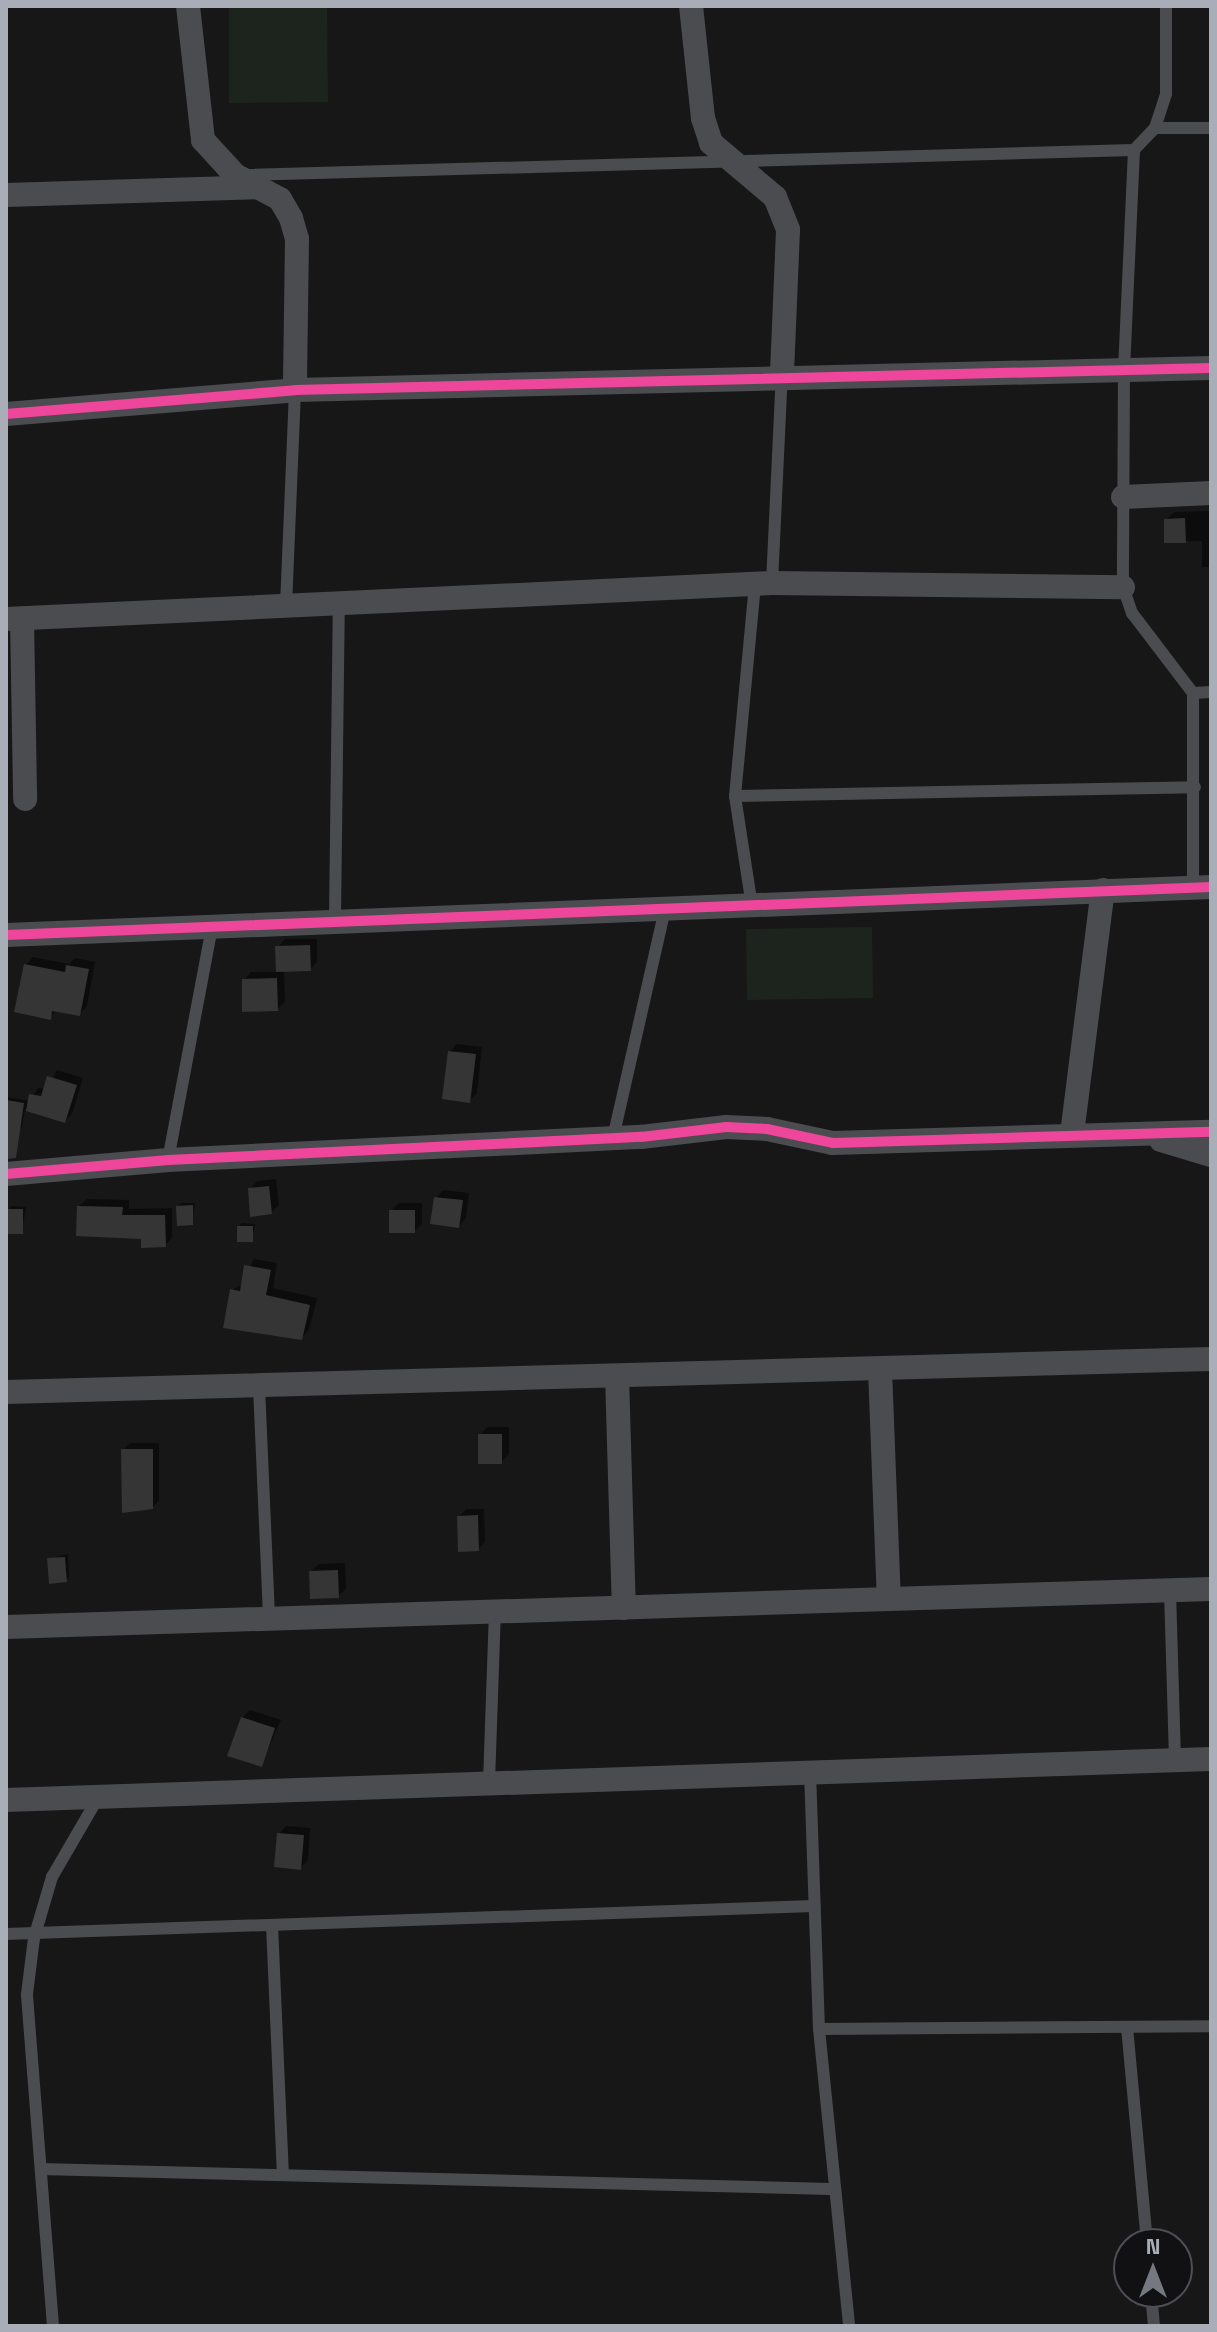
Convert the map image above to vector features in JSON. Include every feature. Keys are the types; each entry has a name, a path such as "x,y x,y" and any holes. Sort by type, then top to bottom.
{"street":[{"path":"188,6 197,124 216,160 235,175 280,199 297,239 295,390"},
{"path":"691,6 703,118 711,143 775,197 788,230 782,374"},
{"path":"6,195 259,187"},
{"path":"6,414 295,390 782,374 1211,368"},
{"path":"1123,497 1211,493"},
{"path":"25,799 14,619 763,584 1123,587"},
{"path":"6,935 212,928 335,918 665,910 1202,887"},
{"path":"1072,1134 1103,890"},
{"path":"6,1174 168,1160 613,1138 735,1127 833,1143 1211,1132"},
{"path":"1136,1133 1211,1155"},
{"path":"219,1388 247,1372 1211,1343"},
{"path":"6,1392 1211,1359"},
{"path":"880,1369 889,1599"},
{"path":"617,1376 624,1608"},
{"path":"6,1627 1211,1589"},
{"path":"6,1800 1211,1759"}],"lane":[{"path":"1166,6 1166,94 1155,128 1134,150 1124,371 1123,587 1132,613 1193,693 1202,887"},
{"path":"1155,128 1211,128"},
{"path":"235,175 1134,150"},
{"path":"752,906 735,796 763,584 782,374"},
{"path":"286,606 295,390"},
{"path":"335,918 339,605"},
{"path":"1193,693 1211,692"},
{"path":"735,796 1195,787"},
{"path":"613,1138 665,910"},
{"path":"168,1160 212,928"},
{"path":"259,1387 269,1619"},
{"path":"1170,1591 1175,1760"},
{"path":"489,1782 495,1612"},
{"path":"810,1772 819,2029 831,2189 849,2326"},
{"path":"53,2326 27,1994 35,1933 52,1877 100,1795"},
{"path":"6,1934 815,1906"},
{"path":"272,1925 283,2175"},
{"path":"819,2029 1211,2026"},
{"path":"1127,2027 1146,2228"},
{"path":"41,2169 831,2189"}],"shaded area":[{"path":"229,6 327,6 328,102 229,103"},
{"path":"872,927 873,998 747,1000 746,929"}],"building":[{"path":"1185,518 1186,543 1164,543 1164,519"},
{"path":"310,945 311,971 276,972 275,946"},
{"path":"24,964 65,972 66,965 89,969 80,1016 52,1011 51,1020 14,1012"},
{"path":"277,978 278,1011 242,1012 242,979"},
{"path":"448,1051 476,1054 470,1103 442,1099"},
{"path":"47,1076 77,1085 65,1123 26,1111 29,1094 41,1096"},
{"path":"6,1100 24,1103 16,1158 6,1159"},
{"path":"269,1186 272,1214 250,1217 248,1188"},
{"path":"434,1197 463,1200 459,1228 430,1224"},
{"path":"193,1205 193,1225 177,1226 176,1206"},
{"path":"77,1206 123,1207 122,1215 165,1215 166,1247 141,1248 141,1239 76,1236"},
{"path":"6,1209 23,1209 23,1234 6,1234"},
{"path":"389,1210 415,1210 415,1233 389,1233"},
{"path":"237,1226 253,1226 253,1242 237,1242"},
{"path":"244,1265 271,1270 266,1295 310,1305 302,1340 223,1328 230,1289 240,1291"},
{"path":"478,1434 502,1434 502,1464 478,1464"},
{"path":"121,1449 153,1449 153,1509 122,1513"},
{"path":"478,1515 479,1551 458,1552 457,1516"},
{"path":"65,1557 67,1582 49,1584 47,1558"},
{"path":"338,1570 339,1598 310,1599 309,1571"},
{"path":"241,1717 275,1728 262,1767 227,1756"},
{"path":"277,1833 304,1835 301,1870 274,1867"}],"cycle path":[{"path":"6,414 295,390 1211,368"},
{"path":"6,935 1211,887"},
{"path":"6,1174 168,1160 641,1137 726,1127 767,1129 833,1143 1211,1132"}]}
